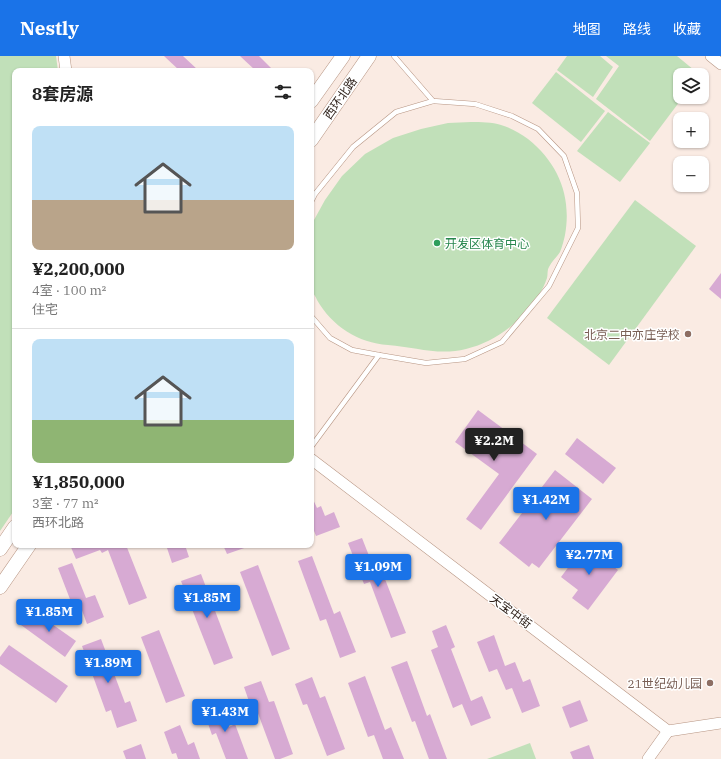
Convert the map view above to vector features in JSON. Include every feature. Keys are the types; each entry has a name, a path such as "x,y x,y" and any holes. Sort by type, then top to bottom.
{"main road":[{"name":"西环北路","path":"314,97 343,56"},
{"name":"西环北路","path":"314,136 369,56"},
{"path":"0,548 12,531"},
{"path":"0,586 27,548"}],"street":[{"path":"64,56 66,68"},
{"path":"711,56 721,64"},
{"name":"天宝中街","path":"314,461 668,731"},
{"path":"648,759 668,731 721,723"}],"lane":[{"path":"394,56 433,101"},
{"path":"314,196 353,147 396,112 433,101 475,104 512,116 538,129 564,156 577,193 578,228 549,286 502,342 465,359 426,363 379,356 352,350 330,338 314,319"},
{"path":"314,443 379,356"}],"green space":[{"path":"0,56 56,56 58,68 12,68 12,513 0,531"},
{"path":"567,56 600,56 613,67 593,97 557,70"},
{"path":"606,56 677,56 692,68 673,68 673,104 678,104 650,141 596,99 619,66"},
{"path":"556,72 605,111 581,142 532,103"},
{"path":"608,112 650,143 620,182 577,151"},
{"name":"开发区体育中心","path":"486,122 498,124 522,135 538,148 555,170 564,194 567,221 560,252 548,268 547,278 539,295 525,313 498,336 477,346 446,352 377,344 356,337 347,332 330,318 314,295 314,220 325,200 342,176 365,154 393,138 421,129 448,123"},
{"path":"635,200 696,246 609,365 547,318"},
{"path":"530,743 536,759 487,759"}],"building":[{"path":"164,56 183,56 196,68 177,68"},
{"path":"240,56 259,56 271,68 253,68"},
{"path":"721,273 721,299 709,289"},
{"path":"478,410 537,454 481,530 466,519 499,474 455,442"},
{"path":"577,438 616,468 603,484 565,454"},
{"path":"555,470 592,499 539,568 532,563 529,567 499,543"},
{"path":"314,502 317,508 321,506 325,516 334,512 340,527 316,536 314,531"},
{"path":"362,538 377,576 383,574 406,633 391,638 370,582 364,584 348,543"},
{"path":"585,545 618,570 588,610 572,598 578,590 561,577"},
{"path":"71,548 127,548 147,598 129,605 108,550 102,553 100,550 76,559"},
{"path":"167,548 186,548 189,557 172,563"},
{"path":"224,548 244,548 227,554"},
{"path":"312,556 334,614 340,611 356,652 340,658 326,619 320,621 298,561"},
{"path":"72,563 86,598 95,595 104,617 87,624 80,605 73,607 58,568"},
{"path":"258,565 290,649 272,656 240,572"},
{"path":"201,574 233,658 214,665 181,581"},
{"path":"32,610 76,641 65,657 21,625"},
{"path":"446,625 455,647 451,649 471,701 482,696 491,718 471,726 462,704 453,708 431,650 438,647 432,631"},
{"path":"159,630 185,696 166,703 141,637"},
{"path":"494,635 505,666 515,662 523,682 530,679 540,706 522,713 512,688 506,690 497,669 489,672 477,642"},
{"path":"101,639 125,703 130,701 137,721 117,728 111,710 106,712 82,646"},
{"path":"9,645 68,686 56,703 0,664 0,657"},
{"path":"407,661 427,716 430,714 447,759 429,759 415,721 412,722 391,667"},
{"path":"365,676 385,730 391,727 404,759 383,759 374,735 368,737 348,683"},
{"path":"312,677 320,698 325,696 345,749 327,756 307,704 303,705 295,684"},
{"path":"261,681 269,702 274,701 293,754 280,759 275,759 256,708 252,710 244,687"},
{"path":"580,700 588,721 570,728 562,707"},
{"path":"220,703 229,727 235,724 248,759 226,759 216,733 212,735 203,709"},
{"path":"180,725 188,745 194,742 200,759 178,759 176,753 172,754 164,732"},
{"path":"141,744 146,759 126,759 123,751"},
{"path":"589,745 594,759 573,759 570,752"}],"place":[{"name":"开发区体育中心","path":"437,243"},
{"name":"北京二中亦庄学校","path":"688,334"},
{"name":"21世纪幼儿园","path":"710,683"}]}
